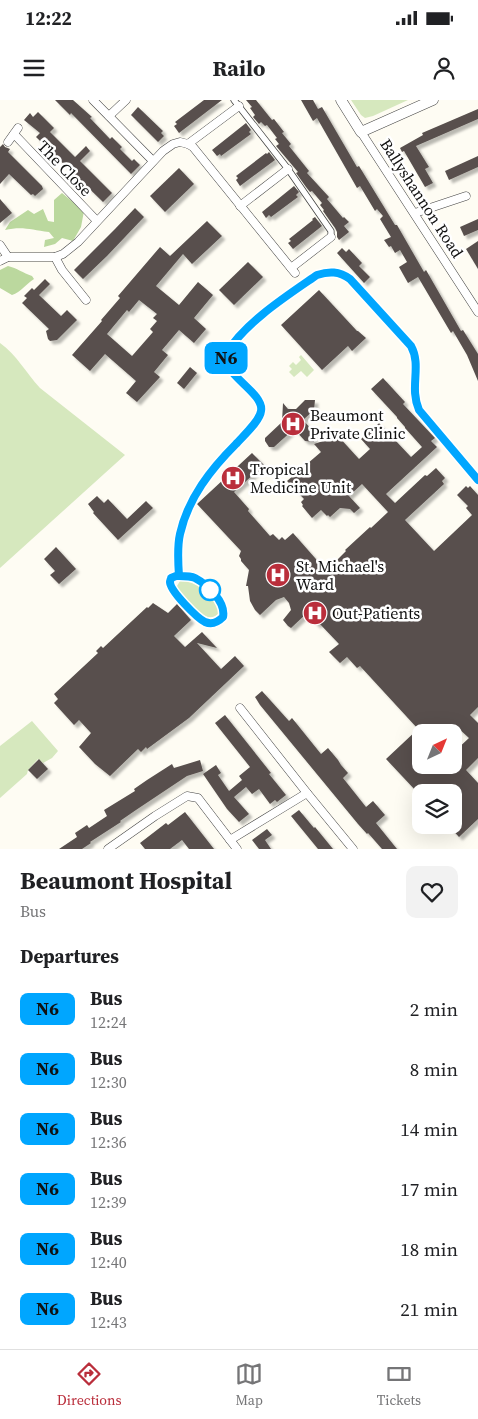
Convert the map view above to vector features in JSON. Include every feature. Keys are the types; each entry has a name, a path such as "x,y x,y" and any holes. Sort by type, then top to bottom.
{"street":[{"path":"93,100 153,161"},
{"path":"109,116 126,100"},
{"name":"Ballyshannon Road","path":"342,100 478,312"},
{"path":"361,132 433,100"},
{"path":"237,103 288,169 331,231 331,237 293,271 193,147 188,144 237,103"},
{"name":"The Close","path":"8,142 16,131 97,221"},
{"name":"The Close","path":"55,257 63,254 78,242 153,161 173,144 180,142 188,144"},
{"path":"240,206 288,169"},
{"path":"415,212 466,196"},
{"path":"0,245 8,257"},
{"path":"0,261 8,257 55,257 62,270 86,300"},
{"path":"240,708 307,794 354,849"},
{"path":"230,840 307,794"},
{"path":"108,849 120,846 187,796 198,798 237,849"}],"green space":[{"path":"351,100 408,100 365,118"},
{"path":"62,193 84,211 81,227 73,241 62,238 55,244 44,247 45,240 54,238 49,232 22,228 5,230 10,222 28,210 34,214 43,209 48,221 54,222 54,200"},
{"path":"8,266 32,276 34,279 12,295 0,288 0,270"},
{"path":"0,343 40,388 125,455 0,568"},
{"path":"301,355 314,370 307,377 301,371 294,377 289,372 292,369 289,366 293,362 296,365 301,360 299,357"},
{"path":"180,581 197,585 207,592 218,606 218,614 213,617 207,617 196,610 178,589 177,586"},
{"path":"32,721 58,751 52,758 43,763 38,759 28,770 27,774 0,798 0,746"}],"building":[{"path":"55,100 73,100 92,117 90,118 110,139 112,137 122,147 120,149 132,161 134,159 140,165 131,174 71,113 70,115"},
{"path":"204,100 222,100 179,133 174,126 177,124 175,122"},
{"path":"246,100 256,100 272,120 274,119 291,144 289,146 309,171 307,173 329,197 327,199 343,218 349,222 344,226 349,232 339,240 335,228 320,205 322,203 312,191 310,192 296,173 298,172 276,146 279,144 275,139 277,138 267,125 265,126 261,122 259,124 253,117 255,115 250,108 252,107"},
{"path":"301,100 313,100 318,109 322,107 357,167 359,166 395,225 397,225 424,272 426,270 461,331 463,330 478,354 478,381 467,355 453,331 451,333 418,277 408,283 399,267 407,262 400,250 395,253 384,240 391,237 380,219 383,216 377,209 375,211 360,186 357,188 317,118 313,121"},
{"path":"138,107 163,131 161,133 164,136 158,142 131,115"},
{"path":"478,109 478,119 416,146 429,167 425,169 433,183 425,187 404,151 402,152 400,148 423,135 422,133"},
{"path":"38,112 54,128 50,132 75,157 86,146 90,151 80,161 112,193 103,202 36,137 40,133 24,120 30,113 33,117"},
{"path":"246,123 251,130 249,132 251,134 221,156 220,154 217,156 212,150"},
{"path":"3,144 10,149 8,152 42,186 43,189 35,196 31,195 9,174 0,184 0,147"},
{"path":"269,152 275,160 240,186 236,176"},
{"path":"478,156 478,167 449,180 445,171"},
{"path":"179,168 194,184 165,212 150,196"},
{"path":"294,186 299,192 296,195 298,197 271,217 269,215 266,218 262,212"},
{"path":"0,199 12,213 0,223"},
{"path":"135,208 144,217 83,279 74,270"},
{"path":"315,217 322,226 293,249 288,243 291,241 289,239"},
{"path":"478,219 478,230 464,236 460,227"},
{"path":"207,221 222,236 192,264 183,254 156,286 179,305 198,282 213,295 194,318 206,329 194,343 179,330 162,350 168,355 154,372 160,377 137,402 126,393 136,381 105,354 90,371 72,355 102,321 120,298 118,296 160,247 170,256","holes":["139,300 157,314 153,318 157,321 150,329 153,332 132,356 107,334 127,310 129,312"]},
{"path":"478,241 478,269 466,249"},
{"path":"342,248 346,252 349,249 362,263 359,266 370,277 364,283 337,253"},
{"path":"248,262 263,277 234,305 219,290"},
{"path":"45,279 50,284 39,295 61,316 67,310 77,320 57,340 50,341 46,331 49,329 22,303 27,298 24,296 32,288 34,290"},
{"path":"319,290 357,331 366,338 352,351 348,346 322,370 281,325"},
{"path":"190,367 197,373 184,389 177,383"},
{"path":"383,378 405,402 403,404 435,438 431,441 437,447 386,494 395,503 425,475 427,476 436,468 445,478 442,481 444,484 405,520 434,551 472,515 466,508 468,506 457,495 466,486 468,488 470,486 478,495 478,707 470,715 478,723 478,758 466,770 478,783 478,819 459,837 456,834 462,834 462,784 412,784 412,787 386,759 412,735 412,774 462,774 462,745 469,738 462,732 462,724 413,724 360,666 357,668 347,657 340,663 329,652 339,644 319,623 317,625 306,614 291,628 288,626 283,620 291,610 289,603 284,597 276,600 260,615 250,601 248,586 246,586 249,570 241,561 239,556 241,551 197,504 252,453 264,465 234,492 270,536 273,534 279,540 282,537 285,540 293,533 330,575 341,564 337,560 345,550 388,512 362,484 349,496 360,508 354,513 350,509 340,508 330,517 321,510 312,518 302,506 301,502 304,499 287,481 321,452 314,444 338,436 359,459 370,449 361,439 379,423 411,457 422,447 371,389"},
{"name":"Beaumont Private Clinic","path":"305,400 315,400 314,410 303,420 314,432 314,442 305,441 294,429 274,447 269,447 265,438 282,422 283,403 288,409 296,409"},
{"path":"97,496 104,503 108,499 127,519 146,501 153,508 118,540 93,513 88,504"},
{"path":"56,547 76,569 59,584 50,575 55,571 44,559"},
{"path":"153,603 168,613 177,604 191,620 174,636 185,647 202,632 217,648 197,643 221,669 235,656 244,666 189,718 147,749 146,747 141,752 138,749 110,776 79,747 91,733 79,720 74,725 54,703 58,699 54,694 98,653 96,651 101,646 103,648"},
{"path":"262,691 289,721 292,718 321,754 328,748 348,773 343,778 366,807 373,801 385,815 376,823 397,849 382,849 358,824 260,705 255,697"},
{"path":"225,715 286,795 277,802 275,800 270,804 259,789 252,794 246,787 234,797 249,814 239,822 227,809 203,774 216,765 221,773 218,775 229,791 242,780 239,776 250,767 215,723"},
{"path":"39,759 48,769 37,779 28,770"},
{"path":"200,760 203,771 187,776 82,849 59,849 77,837 75,833 87,825 89,828 107,816 104,810 135,791 134,789 172,764 174,768"},
{"path":"299,810 333,849 318,849 291,816"},
{"path":"185,812 214,849 189,849 182,840 170,849 145,849 140,843 166,823 168,825"},
{"path":"267,829 272,835 265,840 271,849 259,849 252,840"}],"bus line":[{"name":"N6","path":"176,576 171,578 172,586 182,601 199,618 206,623 213,623 223,617 223,607 220,601 204,584 194,578 179,576 178,555 180,534 188,507 194,496 261,413 262,406 258,398 229,368 226,354 237,338 258,318 317,275 326,272 341,274 350,279 411,346 416,359 414,391 419,410 478,480"}],"place":[{"name":"Beaumont Private Clinic","path":"293,424"},
{"name":"Tropical Medicine Unit","path":"233,478"},
{"name":"St. Michael's Ward","path":"278,575"},
{"name":"Out-Patients","path":"315,613"}]}
